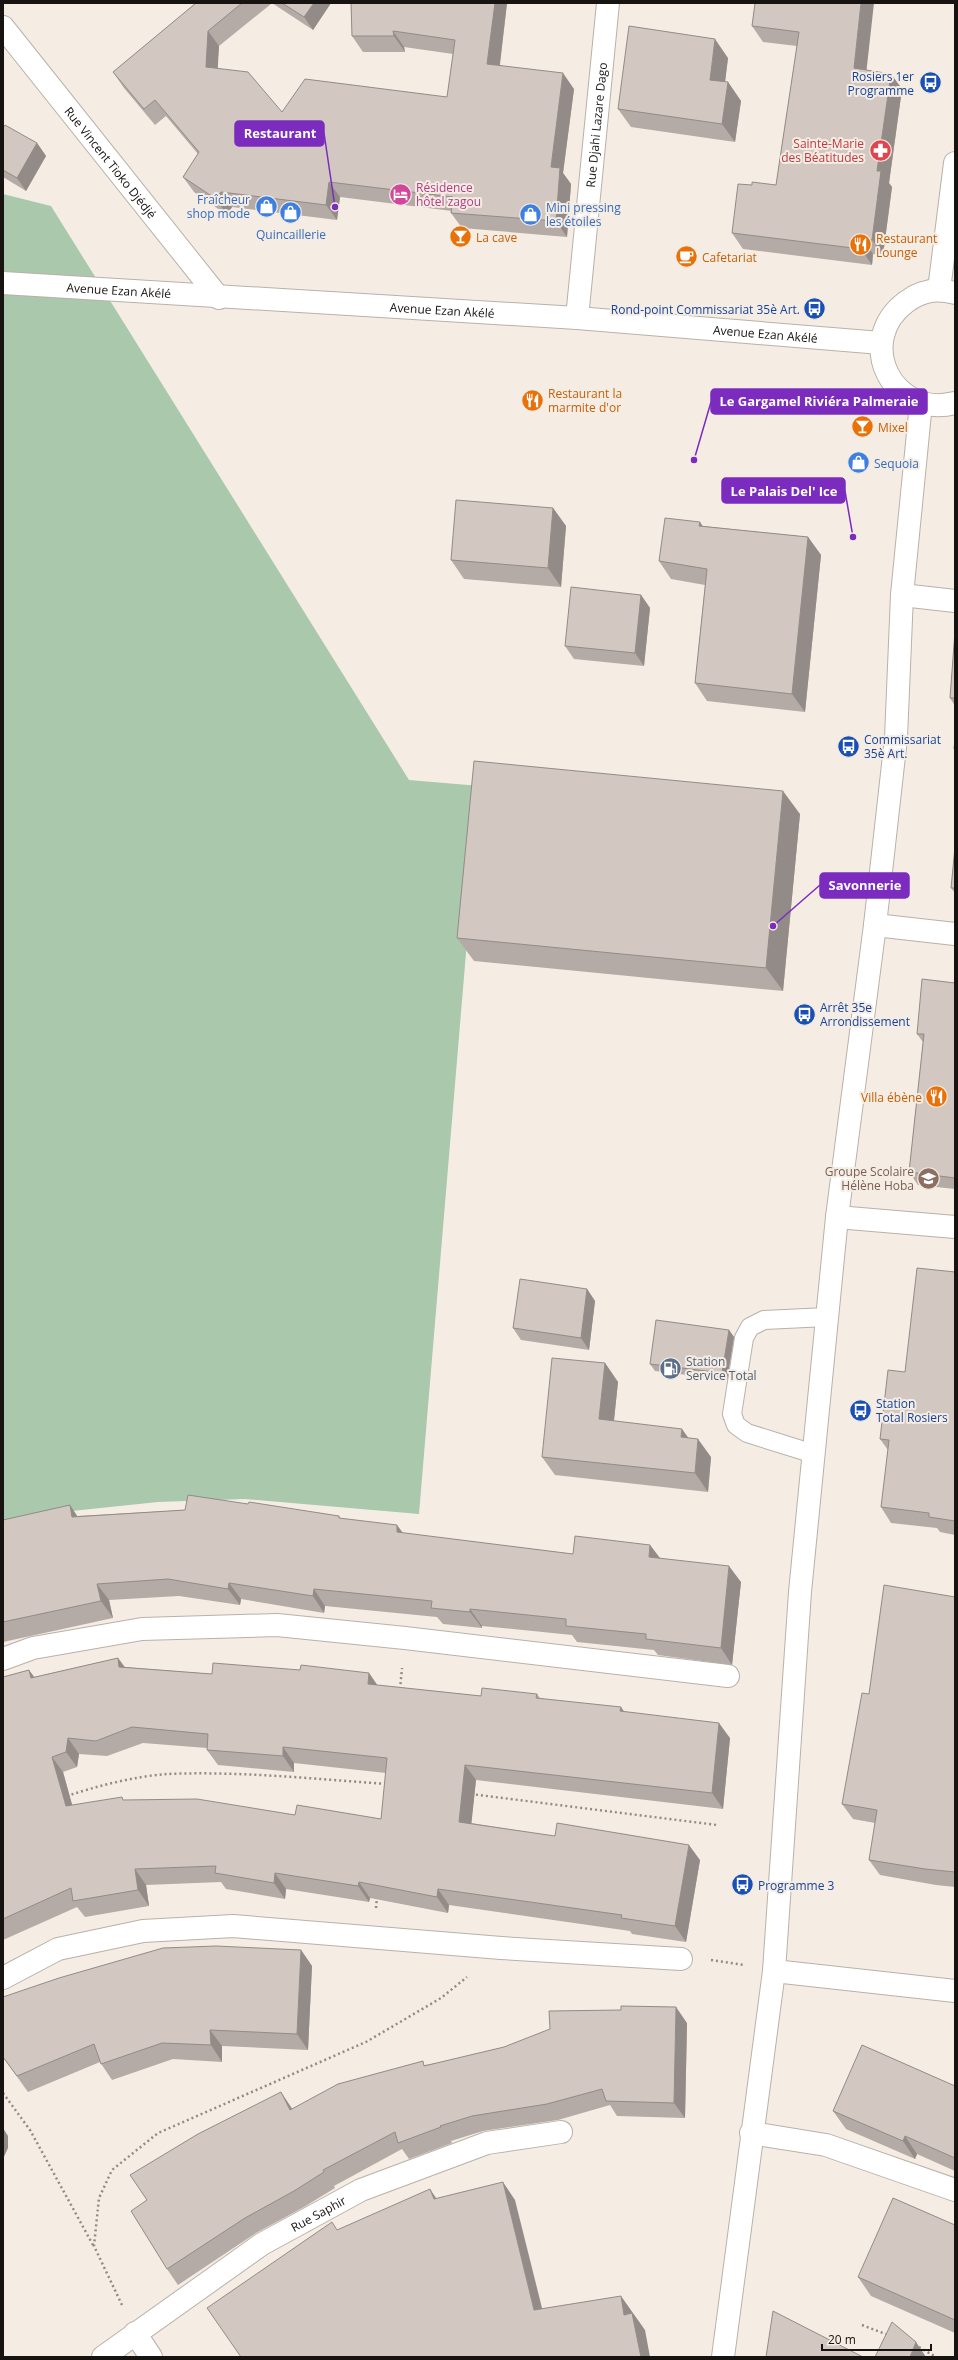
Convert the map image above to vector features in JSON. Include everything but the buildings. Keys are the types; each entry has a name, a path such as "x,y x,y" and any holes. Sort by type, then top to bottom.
{"street":[{"name":"Rue Djahi Lazare Dago","path":"577,318 608,3"},
{"name":"Rue Vincent Tioko Djédjé","path":"3,27 219,298"},
{"path":"955,163 947,291 923,292 913,296 895,310 884,330 881,344 881,352 887,374 902,392 921,403 943,406 955,403"},
{"name":"Avenue Ezan Akélé","path":"3,283 219,298 577,318 881,344"},
{"path":"723,2357 751,2133 774,1971 800,1592 837,1217 875,925 896,738 902,595 921,403"},
{"path":"902,595 955,601"},
{"path":"875,925 955,934"},
{"path":"837,1217 955,1227"},
{"path":"3,1659 33,1648 142,1629 277,1625 405,1638 728,1676"},
{"path":"3,1978 58,1949 143,1931 233,1926 501,1948 681,1959"},
{"path":"774,1971 955,1991"},
{"name":"Rue Saphir","path":"103,2357 262,2244 361,2190 487,2143 561,2132"},
{"path":"751,2133 826,2145 955,2190"},
{"path":"135,2333 151,2357"}],"lane":[{"path":"814,1454 747,1433 736,1425 732,1414 744,1338 750,1327 764,1320 827,1317"}],"path":[{"path":"400,1692 405,1638"},
{"path":"63,1797 93,1788 167,1774 252,1774 391,1784"},
{"path":"468,1794 717,1824"},
{"path":"372,1938 378,1892"},
{"path":"94,2246 99,2198 112,2170 158,2133 366,2042 441,1998 501,1948"},
{"path":"681,1959 708,1959 774,1971"},
{"path":"3,2093 30,2130 94,2246 135,2333"},
{"path":"862,2325 892,2336"},
{"path":"913,2344 936,2357"}],"green space":[{"path":"3,194 51,206 409,780 480,786 419,1514 245,1499 158,1502 72,1511 3,1524"}],"place":[{"name":"Rosiers 1er Programme","path":"930,83"},
{"name":"Sainte-Marie des Béatitudes","path":"880,150"},
{"name":"Résidence hôtel zagou","path":"401,194"},
{"name":"Fraîcheur shop mode","path":"266,206"},
{"name":"Restaurant","path":"335,207"},
{"name":"Quincaillerie","path":"291,213"},
{"name":"Mini pressing les étoiles","path":"530,214"},
{"name":"La cave","path":"461,237"},
{"name":"Restaurant Lounge","path":"861,245"},
{"name":"Cafetariat","path":"686,257"},
{"name":"Rond-point Commissariat 35è Art.","path":"815,309"},
{"name":"Restaurant la marmite d'or","path":"533,400"},
{"name":"Mixel","path":"862,427"},
{"name":"Le Gargamel Riviéra Palmeraie","path":"694,460"},
{"name":"Sequoia","path":"858,463"},
{"name":"Le Palais Del' Ice","path":"853,537"},
{"name":"Commissariat 35è Art.","path":"849,746"},
{"name":"Savonnerie","path":"773,926"},
{"name":"Arrêt 35e Arrondissement","path":"804,1014"},
{"name":"Villa ébène","path":"937,1097"},
{"name":"Groupe Scolaire Hélène Hoba","path":"929,1178"},
{"name":"Station Service Total","path":"671,1368"},
{"name":"Station Total Rosiers","path":"860,1410"},
{"name":"Programme 3","path":"742,1885"}]}
